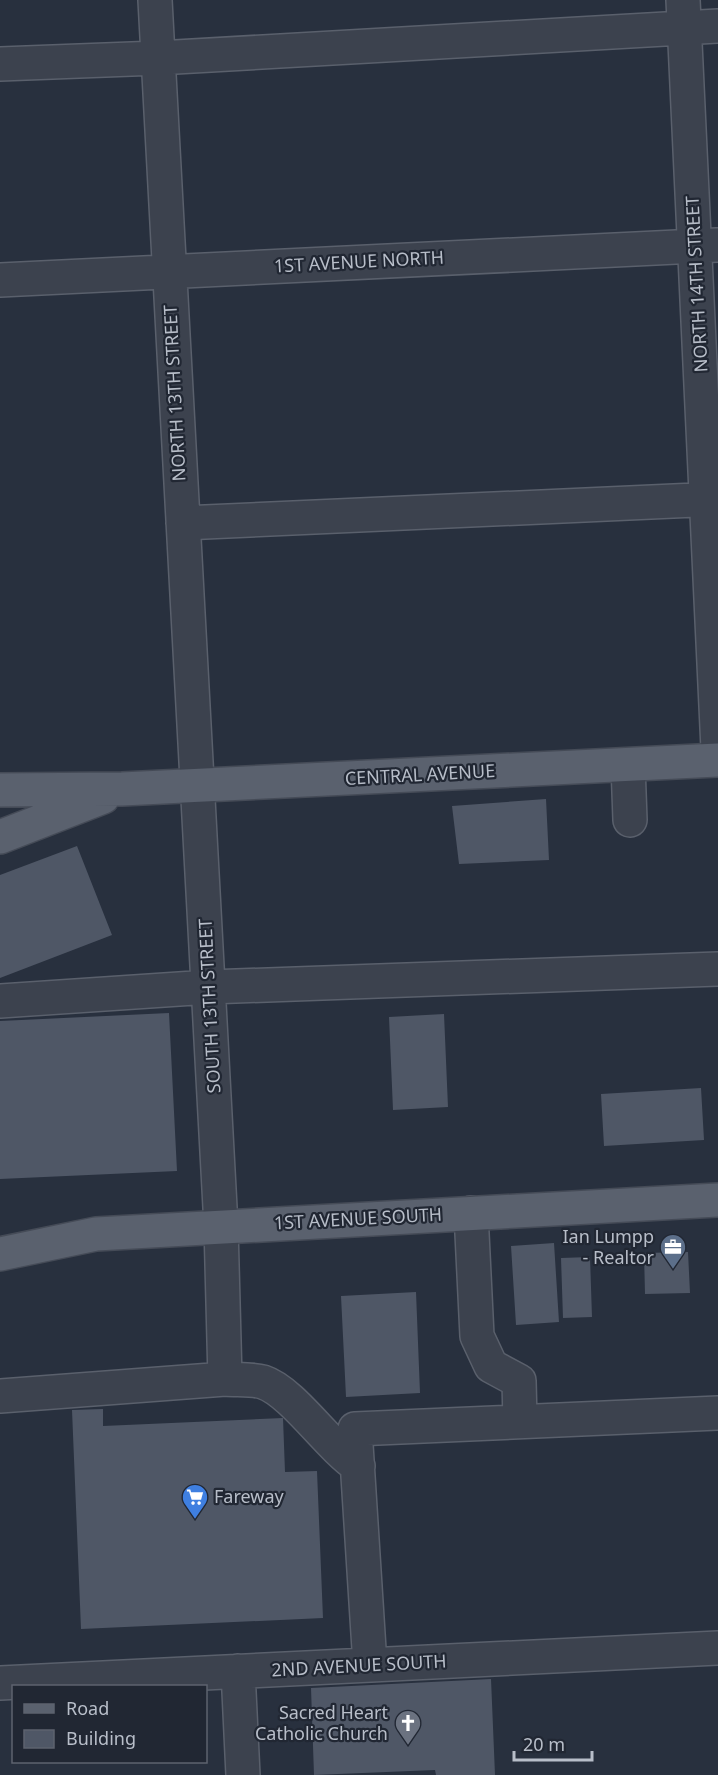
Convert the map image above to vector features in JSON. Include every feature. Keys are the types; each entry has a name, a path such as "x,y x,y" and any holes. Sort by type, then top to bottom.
{"main road":[{"name":"CENTRAL AVENUE","path":"0,790 198,786 718,760"},
{"name":"CENTRAL AVENUE","path":"0,837 122,789"},
{"name":"1ST AVENUE SOUTH","path":"0,1254 96,1234 718,1200"}],"street":[{"name":"NORTH 13TH STREET","path":"155,0 168,271 198,786"},
{"path":"0,64 158,58 684,14 718,26"},
{"name":"NORTH 14TH STREET","path":"684,14 707,246 718,749"},
{"name":"1ST AVENUE NORTH","path":"0,279 707,246"},
{"path":"183,523 713,499"},
{"path":"628,765 630,820"},
{"name":"SOUTH 13TH STREET","path":"198,786 221,1226 225,1379"},
{"path":"0,1001 209,987 718,969"},
{"path":"471,1213 477,1336 491,1366 519,1381 520,1421"},
{"path":"0,1396 225,1379 263,1382 284,1395 341,1455 358,1466"},
{"path":"370,1665 355,1429 718,1413"},
{"name":"2ND AVENUE SOUTH","path":"0,1683 718,1648"},
{"path":"238,1671 243,1775"}],"building":[{"path":"546,799 549,860 459,864 452,806"},
{"path":"77,846 112,935 0,978 0,875"},
{"path":"169,1013 177,1171 0,1179 0,1021"},
{"path":"444,1014 448,1107 393,1110 389,1017"},
{"path":"701,1088 704,1140 604,1146 601,1094"},
{"path":"554,1243 559,1322 516,1325 511,1246"},
{"path":"688,1252 690,1293 645,1294 644,1253"},
{"path":"590,1257 592,1317 563,1318 561,1258"},
{"path":"416,1292 420,1393 346,1397 341,1296"},
{"path":"103,1409 103,1426 283,1418 285,1472 317,1471 323,1618 81,1629 72,1410"},
{"path":"491,1679 495,1775 436,1775 435,1770 314,1775 311,1688"}],"place":[{"name":"Ian Lumpp - Realtor","path":"673,1270"},
{"name":"Fareway","path":"195,1520"},
{"name":"Sacred Heart Catholic Church","path":"408,1746"}]}
